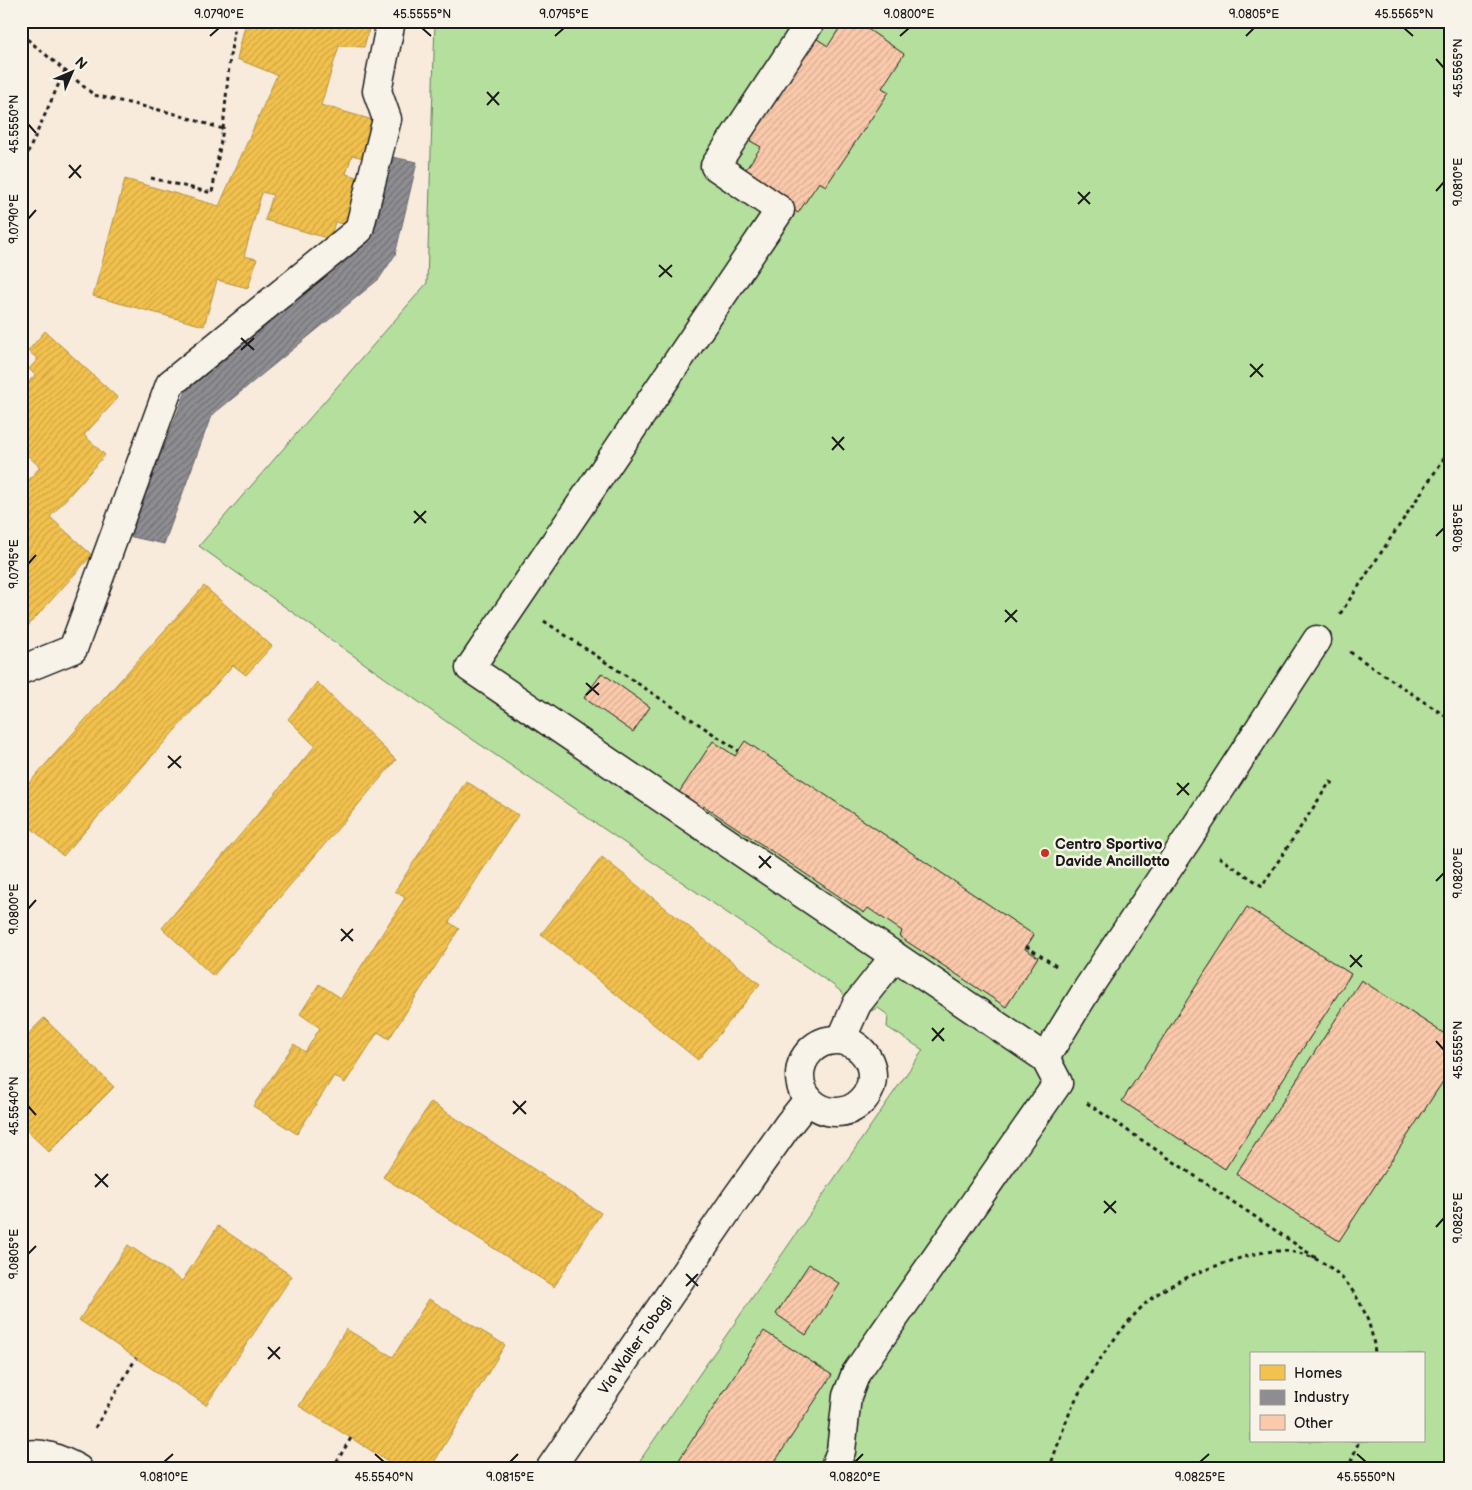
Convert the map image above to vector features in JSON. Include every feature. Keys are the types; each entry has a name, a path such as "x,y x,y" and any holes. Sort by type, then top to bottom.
{"street":[{"path":"21,670 73,649 170,384 359,230 387,119 376,91 391,21"},
{"path":"811,21 714,166 780,210 470,668 1045,1058 1058,1083 856,1373 846,1396 843,1418 844,1434 841,1451 834,1469"},
{"path":"1045,1058 1088,988 1321,637"},
{"path":"841,1040 857,1004 895,956"},
{"path":"828,1040 841,1040 853,1044 870,1062 871,1085 867,1095 850,1110 828,1112 817,1108 808,1100 802,1090 799,1077 801,1064 806,1053 816,1045 828,1040"},
{"name":"Via Walter Tobagi","path":"550,1469 736,1198 808,1100"},
{"path":"21,1458 27,1454 45,1455 78,1469"}],"path":[{"path":"151,178 212,193 224,130 230,56 236,21"},
{"path":"21,34 94,95 172,113 224,130"},
{"path":"21,168 65,70"},
{"path":"1451,448 1321,637 1451,720"},
{"path":"21,474 24,476 21,478"},
{"path":"515,602 739,751"},
{"path":"1189,837 1262,886 1330,782 1337,785"},
{"path":"1058,1083 1340,1274 1363,1305 1373,1334 1375,1352"},
{"path":"1050,1469 1073,1404 1112,1343 1147,1302 1195,1273 1244,1256 1283,1250 1318,1259"},
{"path":"95,1428 136,1358"},
{"path":"332,1469 352,1438"},
{"path":"1348,1469 1359,1442"}],"green space":[{"name":"Centro Sportivo Davide Ancillotto","path":"435,21 1451,21 1451,1469 634,1469 923,1050 887,1027 888,1015 878,1008 866,1013 833,985 447,722 199,546 427,283"}],"building: Homes":[{"path":"246,21 356,21 356,23 370,26 364,47 339,46 321,105 380,122 370,160 352,155 346,174 367,180 353,227 335,222 330,239 265,220 273,195 262,192 244,256 257,259 248,288 217,280 204,326 93,296 125,179 219,206 277,75 237,59"},
{"path":"45,331 118,398 84,435 105,455 50,517 92,555 27,627 21,621 21,489 40,467 27,455 21,461 21,384 24,387 35,375 29,369 38,359 28,351"},
{"path":"204,586 272,646 246,675 233,665 63,856 21,819 21,792"},
{"path":"317,682 396,760 213,976 162,928 315,746 288,719"},
{"path":"466,781 518,815 449,922 459,929 389,1039 378,1032 345,1083 334,1076 297,1134 253,1106 294,1044 305,1052 320,1028 300,1014 319,984 341,998 405,898 395,891"},
{"path":"602,857 760,984 698,1060 541,934"},
{"path":"44,1018 114,1087 49,1152 21,1125 21,1069 31,1059 21,1049 21,1041"},
{"path":"431,1102 601,1213 554,1287 383,1177"},
{"path":"218,1226 292,1276 206,1405 79,1320 128,1245 182,1281"},
{"path":"429,1299 505,1345 430,1469 401,1469 299,1406 346,1329 393,1357"}],"building: Industry":[{"path":"382,155 417,162 395,255 379,279 211,416 164,544 128,536 186,391 359,248"}],"building: Other":[{"path":"844,21 856,21 904,54 882,88 889,92 826,186 819,182 798,213 742,175 761,147 747,139 814,37 828,46"},
{"path":"602,673 650,707 633,732 584,698"},
{"path":"713,741 735,756 745,741 1034,935 1025,949 1038,957 1006,1007 900,937 902,931 868,908 864,913 704,806 700,813 676,797"},
{"path":"1247,907 1351,974 1225,1169 1122,1101"},
{"path":"1361,980 1451,1038 1451,1069 1339,1241 1236,1174"},
{"path":"809,1264 840,1284 806,1335 776,1314"},
{"path":"764,1331 832,1375 770,1469 673,1469"}],"place":[{"name":"Centro Sportivo Davide Ancillotto","path":"1045,853"}]}
